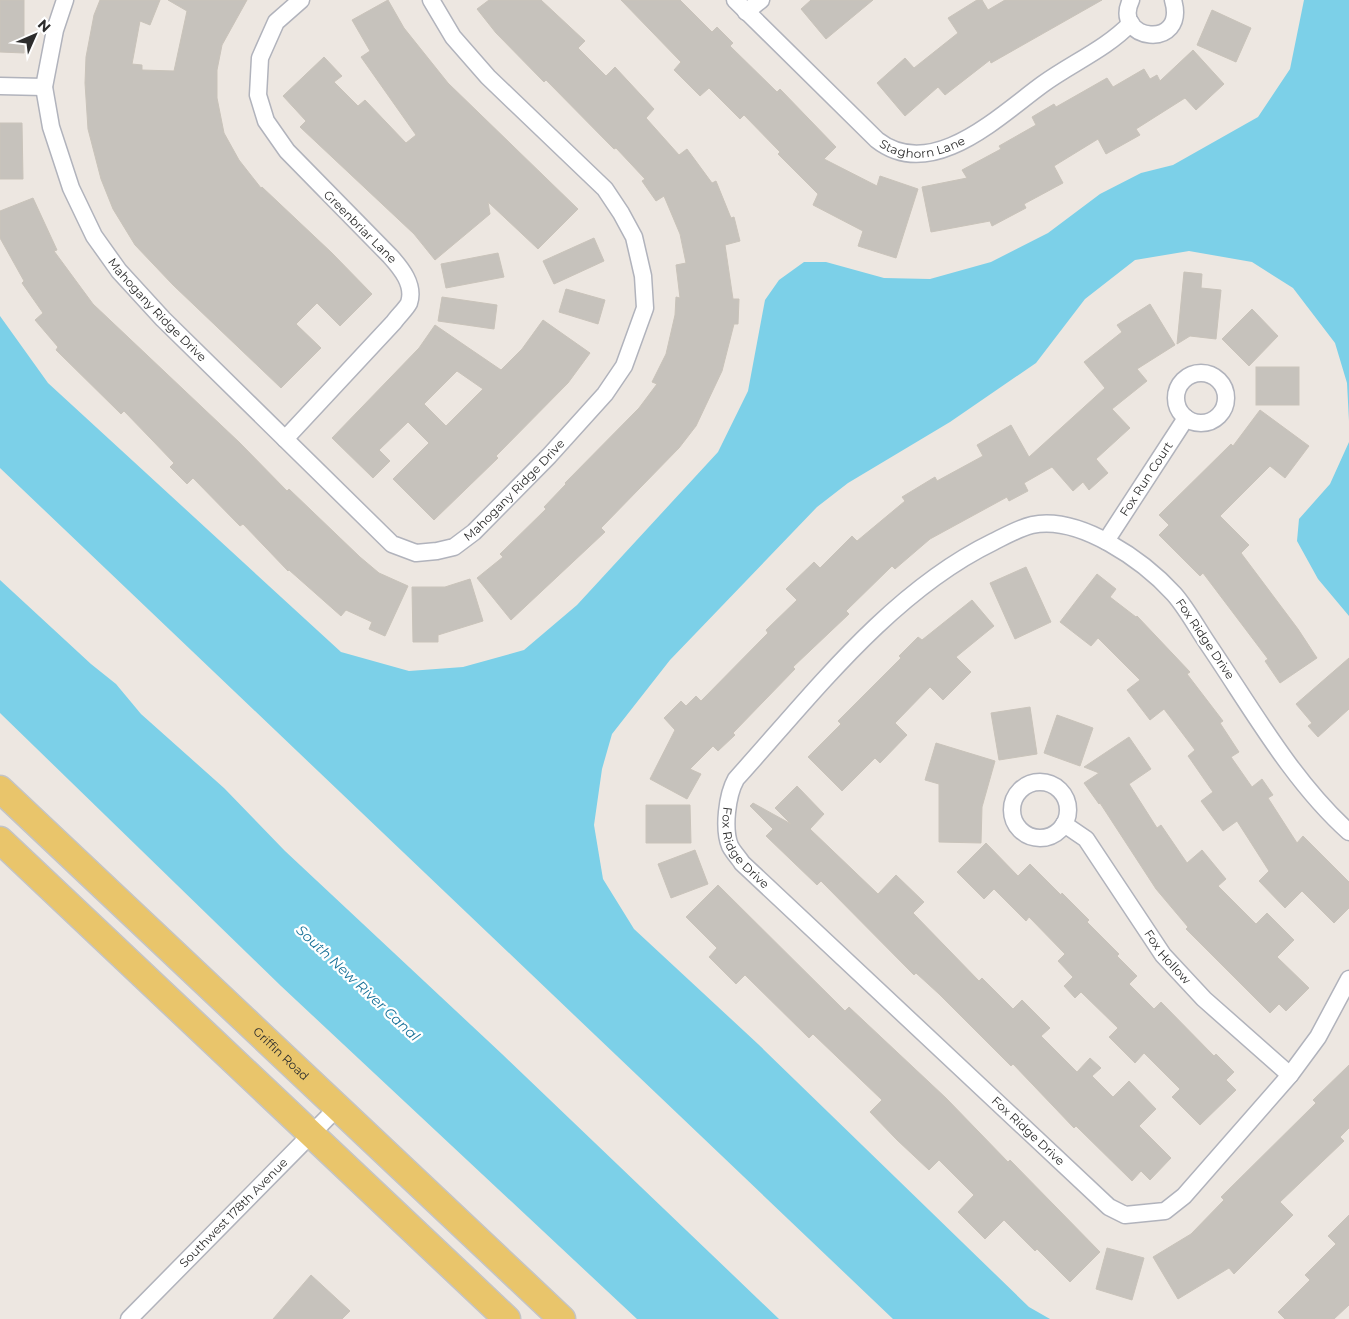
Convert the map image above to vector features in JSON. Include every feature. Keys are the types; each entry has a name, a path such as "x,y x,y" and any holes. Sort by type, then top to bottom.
{"main road":[{"name":"Griffin Road","path":"0,790 562,1319"},
{"path":"0,840 507,1319"}],"street":[{"name":"Mahogany Ridge Drive","path":"65,0 55,30 44,87 51,127 68,179 94,236 119,271 163,319 285,440 392,544 416,553 454,547 474,532 549,456 605,394 624,366 638,333 645,308 643,276 634,237 622,213 604,190 488,77 453,37 430,0"},
{"name":"Greenbriar Lane","path":"285,440 394,322 409,302 410,286 403,271 287,151 266,121 258,95 260,58 276,22 301,0"},
{"name":"Staghorn Lane","path":"735,0 889,150 920,153 943,150 977,134 1044,84 1117,37 1130,23"},
{"path":"746,12 760,0"},
{"path":"1131,0 1127,14 1130,23 1145,35 1163,33 1170,27 1174,18 1173,0"},
{"path":"0,86 44,87"},
{"name":"Fox Run Court","path":"1106,541 1186,418"},
{"name":"Fox Ridge Drive","path":"1349,832 1311,794 1174,595 1132,557 1106,541 1063,525 1032,525 962,556 865,636 736,779 729,791 728,808 730,846 742,863 1109,1207 1125,1215 1164,1211 1184,1196 1290,1075 1318,1037 1349,979"},
{"name":"Fox Hollow","path":"1064,824 1086,839 1163,955 1204,999 1290,1075"},
{"name":"Southwest 178th Avenue","path":"139,1316 338,1107"}],"water":[{"path":"1304,0 1349,0 1349,421 1347,383 1335,343 1293,288 1252,262 1189,251 1135,260 1085,299 1036,363 950,422 848,483 817,507 670,660 612,734 602,769 594,825 603,879 634,929 758,1044 1029,1307 1050,1319 893,1319 0,468 0,316 48,383 341,652 409,671 463,667 524,650 577,605 718,452 748,391 765,300 779,280 804,262 826,262 884,278 930,279 991,262 1048,233 1100,194 1141,173 1173,165 1258,117 1290,69"},
{"path":"1349,442 1349,616 1318,579 1297,541 1299,519 1330,484"},
{"name":"South New River Canal","path":"0,580 91,664 116,684 141,714 224,788 285,851 502,1054 779,1319 637,1319 281,986 0,713"}],"building":[{"path":"0,0 24,0 24,53 0,52"},
{"path":"100,0 160,0 150,25 140,21 132,64 142,65 142,70 174,71 187,11 168,0 247,0 222,45 217,70 217,98 224,133 239,160 261,188 332,253 372,294 340,326 317,303 296,324 321,348 281,388 173,285 135,245 113,209 101,179 88,129 85,83 86,57 94,15"},
{"path":"388,0 404,28 448,83 578,209 538,249 488,202 490,214 435,260 414,234 300,127 306,121 283,96 324,57 342,76 334,82 358,106 365,100 406,143 416,135 361,57 370,51 352,20"},
{"path":"489,0 541,0 585,41 578,48 606,76 615,67 654,109 646,118 679,155 687,149 712,183 716,181 731,218 734,217 740,241 725,245 733,299 739,299 738,324 734,324 722,371 696,426 679,448 601,528 605,532 511,620 477,578 503,557 500,554 546,509 544,507 565,483 639,408 657,384 652,382 666,354 675,315 676,297 680,298 676,265 686,263 680,234 664,196 656,201 642,181 645,179 616,148 614,149 546,80 544,82 496,33 477,9"},
{"path":"621,0 680,0 712,32 717,27 733,43 730,46 777,92 780,89 836,147 824,159 877,186 880,176 918,189 896,258 858,246 863,231 813,205 818,194 778,154 780,152 744,115 740,119 709,88 700,96 674,70 681,62"},
{"path":"811,0 873,0 826,39 801,9"},
{"path":"977,0 982,0 988,10 1005,0 1102,0 991,63 990,60 945,95 938,87 905,116 877,83 905,58 914,68 958,33 948,18"},
{"path":"1212,10 1251,28 1236,62 1197,45"},
{"path":"1193,50 1224,84 1196,110 1185,98 1136,129 1140,135 1106,154 1098,139 1054,166 1063,183 1024,204 1026,208 992,226 990,221 931,232 922,187 967,178 962,170 1001,149 999,146 1036,125 1032,117 1054,104 1056,107 1107,78 1113,87 1144,69 1150,79 1157,75 1160,81"},
{"path":"0,123 22,123 23,179 0,179"},
{"path":"33,198 57,250 54,251 93,304 240,443 287,491 289,489 360,557 379,573 408,586 385,636 369,629 372,622 346,610 341,616 288,571 243,524 240,526 193,478 187,484 170,467 174,463 124,411 121,414 56,350 58,347 35,320 43,313 22,283 24,281 0,238 0,211"},
{"path":"594,238 604,261 554,284 543,261"},
{"path":"498,253 504,277 446,288 441,264"},
{"path":"1184,272 1202,274 1201,288 1221,290 1216,339 1190,336 1177,344"},
{"path":"566,289 605,300 598,324 559,312"},
{"path":"442,297 497,305 494,329 438,321"},
{"path":"1150,304 1175,345 1137,369 1147,381 1112,409 1130,428 1096,459 1108,473 1089,490 1083,482 1073,491 1052,467 1024,483 1028,491 1009,501 1007,497 930,539 895,569 892,566 846,611 849,614 793,667 795,669 733,733 735,735 718,751 713,746 690,769 701,774 687,799 650,779 675,730 664,718 681,701 686,706 696,696 701,701 768,633 766,630 797,600 786,589 814,562 820,568 852,536 857,541 905,501 902,497 935,477 937,481 983,456 977,445 1011,425 1029,457 1105,388 1084,362 1122,332 1117,325"},
{"path":"1252,309 1278,336 1249,366 1222,339"},
{"path":"543,320 590,353 568,383 496,456 498,458 434,520 393,479 429,443 408,422 379,450 390,461 373,478 332,438 419,348 435,325 501,370 522,349","holes":["457,371 483,389 446,426 424,404"]},
{"path":"1256,367 1299,367 1299,405 1256,405"},
{"path":"1260,410 1309,446 1285,478 1270,466 1220,516 1249,545 1241,553 1298,629 1317,658 1280,683 1265,661 1268,659 1203,573 1200,576 1159,535 1169,525 1159,515 1231,444 1233,446"},
{"path":"1026,567 1051,622 1015,639 990,583"},
{"path":"1097,574 1116,589 1110,597 1137,616 1190,672 1187,674 1223,721 1220,723 1239,752 1231,757 1252,787 1262,779 1273,795 1268,798 1297,843 1303,836 1349,882 1349,908 1334,923 1302,891 1285,908 1259,881 1269,871 1237,821 1223,831 1201,801 1213,792 1188,756 1195,750 1164,709 1150,720 1127,690 1140,680 1098,638 1091,646 1060,622"},
{"path":"470,579 483,621 438,635 438,642 413,642 412,587 445,587"},
{"path":"972,600 994,626 956,657 971,672 943,700 930,687 895,723 907,735 880,763 875,758 842,791 808,757 841,724 838,721 901,658 899,656 918,637 922,640"},
{"path":"1349,658 1349,709 1318,737 1308,726 1312,723 1296,704"},
{"path":"1030,707 1037,754 999,760 991,713"},
{"path":"1057,715 1093,728 1080,766 1044,753"},
{"path":"1129,737 1151,769 1129,784 1157,828 1161,825 1187,863 1202,850 1226,879 1218,886 1256,924 1267,913 1294,940 1277,957 1309,988 1286,1011 1279,1004 1270,1013 1186,929 1188,927 1156,889 1100,803 1084,783 1099,773 1084,767"},
{"path":"936,743 995,761 982,807 981,843 939,842 939,784 925,780"},
{"path":"797,786 824,814 810,829 878,894 896,875 924,902 913,913 979,981 982,978 1013,1009 1022,1000 1050,1028 1041,1036 1077,1072 1090,1058 1101,1068 1092,1076 1113,1097 1129,1081 1156,1109 1139,1126 1171,1158 1150,1180 1141,1171 1132,1181 1076,1126 1074,1128 1013,1064 1011,1066 939,994 916,973 914,975 821,881 817,885 766,836 773,829 750,806 753,803 791,824 775,808"},
{"path":"646,805 690,805 691,843 646,843"},
{"path":"986,843 1018,876 1030,864 1061,895 1062,893 1089,920 1087,922 1119,954 1117,956 1137,976 1129,984 1154,1009 1161,1002 1214,1056 1216,1054 1234,1072 1226,1080 1236,1090 1200,1125 1172,1097 1180,1089 1144,1053 1135,1063 1109,1037 1118,1028 1081,992 1075,998 1064,986 1073,977 1058,961 1065,954 1029,917 1026,921 994,889 984,899 957,872"},
{"path":"695,850 708,884 671,898 658,864"},
{"path":"718,885 845,1011 849,1007 946,1098 1100,1252 1070,1282 1004,1220 985,1239 958,1212 974,1195 939,1160 929,1170 897,1140 870,1112 882,1100 813,1034 809,1038 745,975 736,984 709,957 717,948 686,917"},
{"path":"1349,1065 1349,1128 1340,1137 1344,1141 1280,1202 1293,1215 1234,1274 1229,1268 1178,1299 1153,1257 1191,1234 1224,1200 1221,1197 1316,1103 1313,1100"},
{"path":"1349,1215 1349,1305 1334,1319 1285,1319 1278,1312 1310,1280 1305,1275 1336,1244 1328,1236"},
{"path":"1107,1248 1144,1258 1132,1300 1096,1289"},
{"path":"311,1275 350,1311 342,1319 273,1319"}]}
